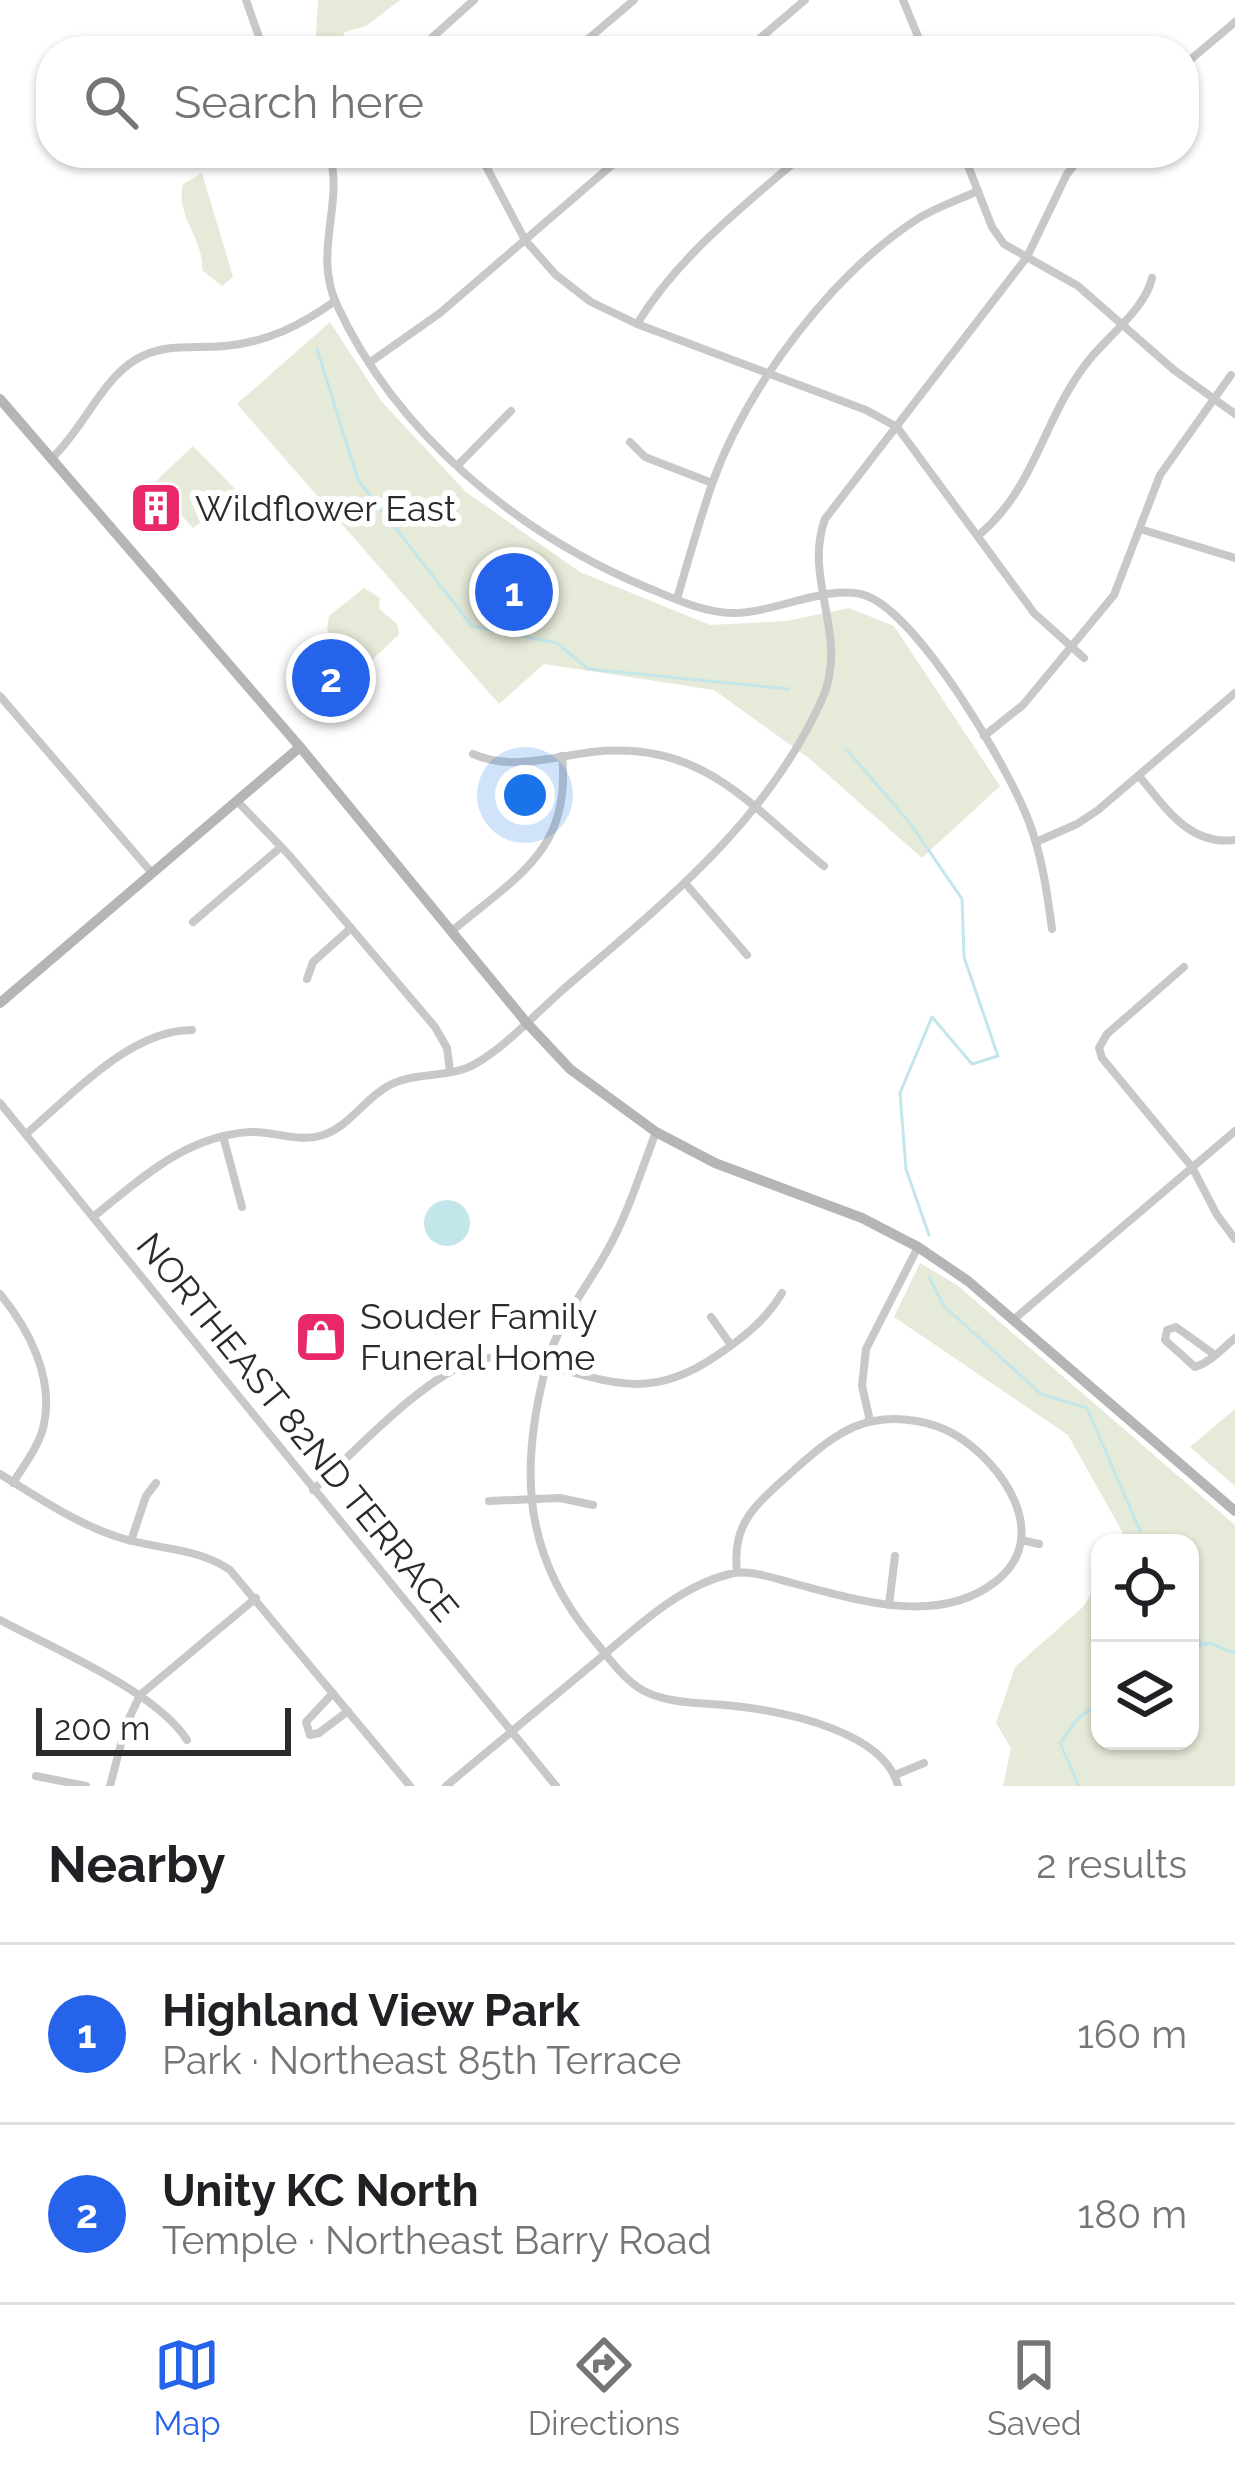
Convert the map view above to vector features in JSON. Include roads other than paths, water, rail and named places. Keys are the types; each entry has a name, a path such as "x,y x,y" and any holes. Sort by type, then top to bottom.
{"main road":[{"path":"0,399 570,1069 656,1132 715,1163 862,1218 918,1247 968,1281 1235,1511"},
{"path":"0,1003 300,747"}],"street":[{"path":"246,0 259,36"},
{"path":"433,36 473,0"},
{"path":"592,36 634,0"},
{"path":"763,36 805,0"},
{"path":"903,0 918,36"},
{"path":"1199,52 1235,22"},
{"path":"331,168 334,184 325,259 334,302 406,412 515,514 581,559 676,599 731,614 853,592 889,608 917,637 1012,782 1036,842 1052,928"},
{"path":"487,168 525,240 574,289 610,314 866,410 897,427 1034,613 1084,658"},
{"path":"369,362 440,313 609,168"},
{"path":"637,324 662,286 697,249 789,168"},
{"path":"969,168 1000,239 1078,286 1235,414"},
{"path":"93,1217 172,1155 223,1136 253,1132 302,1138 323,1135 348,1121 386,1086 477,1063 686,884 789,763 830,678 833,645 816,548 825,519 1027,256 1072,168"},
{"path":"676,599 712,483 752,401 810,318 893,238 933,210 978,191"},
{"path":"979,536 1006,512 1058,406 1144,299 1152,278"},
{"path":"52,458 131,362 156,350 219,347 275,336 334,302"},
{"path":"984,736 1023,705 1123,580 1160,475 1231,376"},
{"path":"458,465 511,411"},
{"path":"630,442 645,458 712,483"},
{"path":"1140,530 1235,558"},
{"path":"1036,842 1077,824 1235,693"},
{"path":"0,696 152,873"},
{"path":"473,754 501,764 617,750 663,754 713,775 824,866"},
{"path":"451,932 537,859 553,837 564,792 562,756"},
{"path":"1139,776 1172,816 1196,835 1235,840"},
{"path":"238,802 442,1037 450,1072"},
{"path":"193,922 281,847"},
{"path":"686,884 747,955"},
{"path":"307,979 313,962 351,928"},
{"path":"1184,967 1107,1034 1099,1048 1102,1058 1192,1167 1235,1239"},
{"path":"26,1134 142,1040 166,1031 192,1030"},
{"name":"NORTHEAST 82ND TERRACE","path":"0,1102 556,1786"},
{"path":"1012,1322 1235,1131"},
{"path":"656,1132 608,1249 566,1316 547,1365 531,1463 530,1500 549,1575 566,1606 627,1679 643,1690 673,1700 770,1711 812,1723 861,1742 885,1760 897,1780 924,1763"},
{"path":"223,1136 242,1208"},
{"path":"870,1421 862,1386 863,1361 918,1247"},
{"path":"313,1490 433,1382 456,1368 503,1356 625,1385 655,1386 698,1367 731,1345 768,1316 782,1293"},
{"path":"0,1294 33,1344 45,1396 44,1425 14,1483"},
{"path":"711,1317 731,1345"},
{"path":"1214,1355 1176,1327 1168,1330 1165,1340 1195,1367 1214,1355 1235,1338"},
{"path":"446,1786 606,1654 700,1584 737,1571 889,1606 934,1605 974,1594 1002,1576 1022,1540 1021,1516 1012,1492 954,1434 926,1424 870,1421 826,1445 752,1508 737,1534 737,1571"},
{"path":"0,1474 71,1517 131,1541 212,1559 230,1570 410,1786"},
{"path":"131,1541 146,1496 156,1483"},
{"path":"490,1501 560,1498 593,1505"},
{"path":"1022,1540 1040,1544"},
{"path":"889,1606 895,1556"},
{"path":"110,1786 126,1725 140,1695 256,1598"},
{"path":"0,1620 140,1695 180,1728 187,1740"},
{"path":"333,1694 306,1722 310,1735 348,1712"},
{"path":"36,1776 86,1786"}],"water":[{"path":"447,1200 463,1207 470,1223 463,1239 447,1246 431,1239 424,1223 431,1207"}],"waterway":[{"path":"317,349 358,480 472,626 557,643 588,669 789,689"},
{"path":"846,749 910,823 962,899 964,957 998,1056 972,1064 932,1017 900,1093 906,1169 929,1235"},
{"path":"929,1277 944,1306 1041,1394 1087,1408 1140,1531"},
{"path":"1199,1639 1201,1646"},
{"path":"1199,1646 1209,1643 1235,1653"},
{"path":"1079,1786 1060,1743 1078,1718 1091,1709"}],"place":[{"name":"Wildflower East","path":"156,508"},
{"name":"Highland View Park","path":"514,592"},
{"name":"Unity KC North","path":"331,678"},
{"name":"Souder Family Funeral Home","path":"321,1337"}]}
